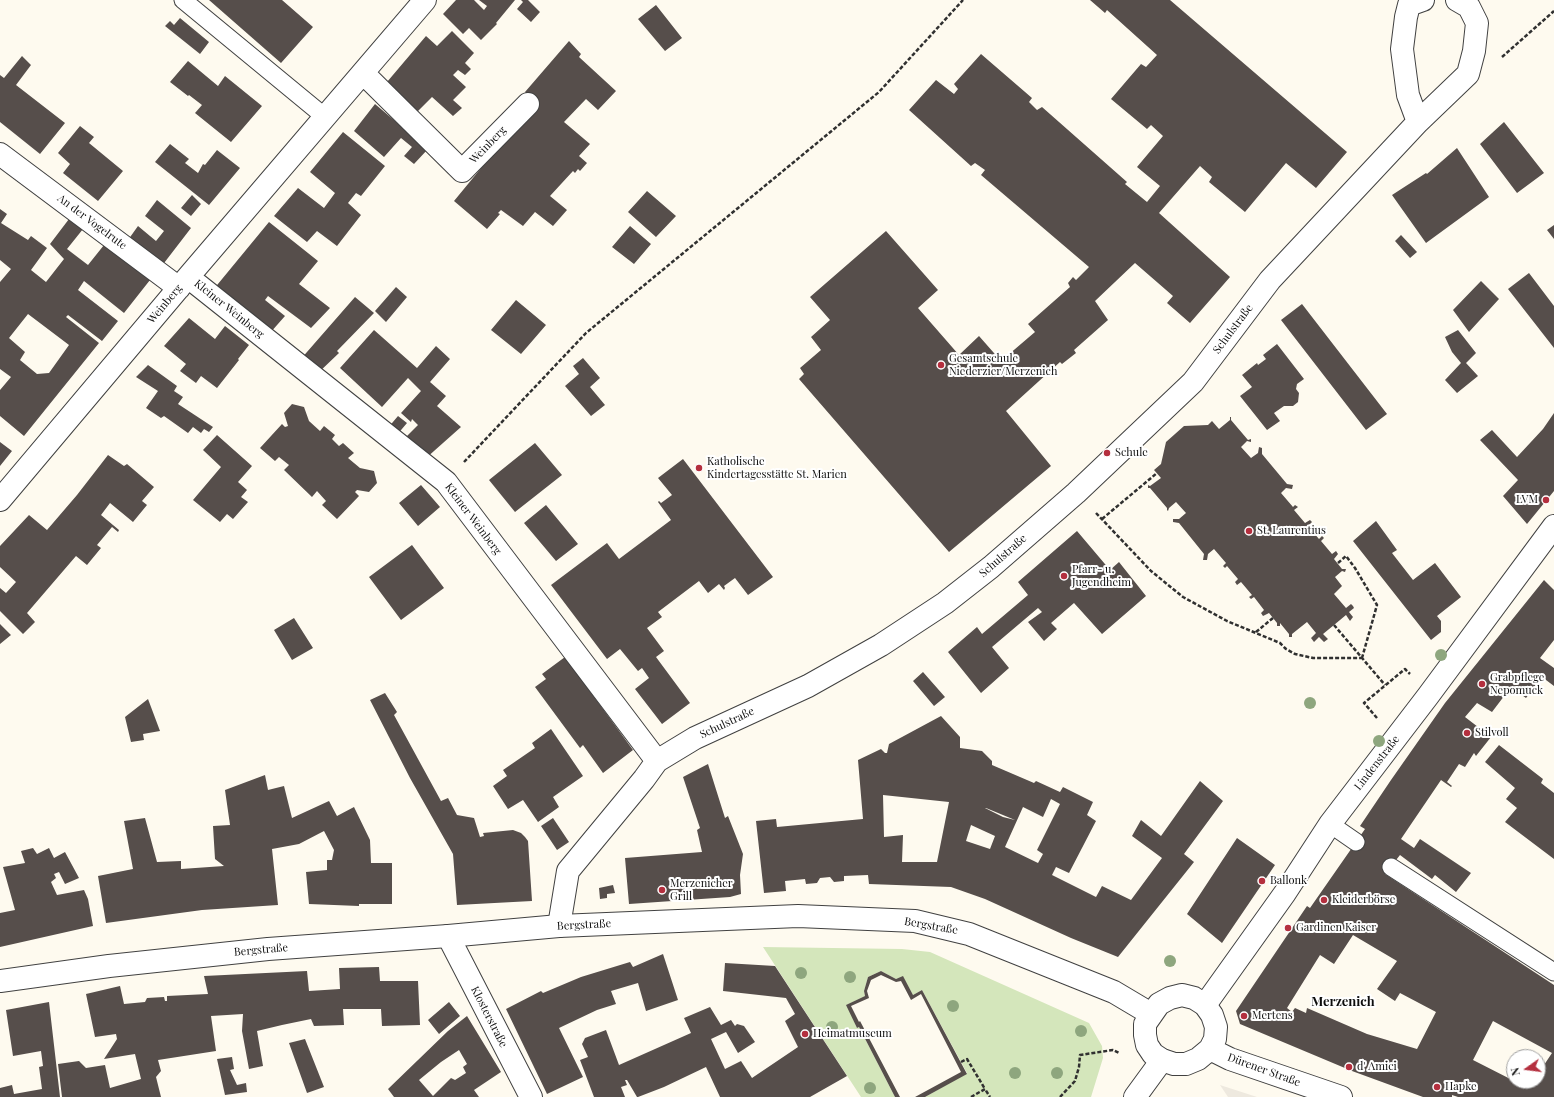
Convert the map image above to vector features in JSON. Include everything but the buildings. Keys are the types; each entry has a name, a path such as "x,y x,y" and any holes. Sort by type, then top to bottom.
{"street":[{"name":"Weinberg","path":"0,500 425,0"},
{"path":"1418,122 1408,95 1402,49 1406,17 1410,5 1423,0"},
{"name":"Schulstraße","path":"559,926 568,871 644,779 656,761 695,738 808,686 881,645 945,603 991,567 1076,493 1193,382 1270,280 1418,122 1468,74 1474,51 1477,23 1469,8 1457,0"},
{"name":"Weinberg","path":"362,73 462,171 528,104"},
{"name":"An der Vogelrute","path":"2,159 184,282"},
{"name":"Kleiner Weinberg","path":"184,282 446,482 656,761"},
{"name":"Lindenstraße","path":"1205,1005 1285,893 1330,824 1428,696 1554,526"},
{"name":"Bergstraße","path":"0,981 109,966 268,949 448,936 559,926 798,916 915,921 970,934 1114,992 1151,1014"},
{"name":"Klosterstraße","path":"448,936 530,1097"},
{"path":"1182,995 1194,998 1205,1005 1212,1015 1216,1027 1215,1039 1210,1049 1198,1060 1186,1064 1174,1064 1162,1060 1153,1054 1147,1045 1145,1024 1159,1004 1170,998 1182,995"},
{"name":"Dürener Straße","path":"1210,1049 1230,1059 1341,1097"},
{"path":"1135,1097 1162,1060"}],"lane":[{"path":"183,0 325,117"},
{"path":"1330,824 1356,842"},
{"path":"1391,867 1554,972"}],"path":[{"path":"446,482 586,333 879,92 963,0"},
{"path":"1502,58 1554,11"},
{"path":"1102,519 1157,473"},
{"path":"1076,493 1151,571 1183,597 1227,621 1280,643 1295,654 1313,658 1362,658"},
{"path":"1338,563 1346,556 1378,605 1362,658"},
{"path":"1256,632 1273,618"},
{"path":"1334,625 1385,685"},
{"path":"1368,699 1400,673"},
{"path":"1060,1097 1075,1081 1079,1067 1080,1055 1113,1050"},
{"path":"960,1062 968,1059 990,1097"},
{"path":"970,1097 985,1089"}],"green space":[{"path":"763,947 902,949 930,952 1089,1023 1102,1046 1103,1058 1091,1097 925,1097 967,1073 922,990 913,995 903,977 896,979 881,971 868,977 864,991 865,996 847,1005 857,1028 859,1027 895,1097 861,1097"}],"shaded area":[{"path":"1220,1085 1257,1097 1228,1097"}],"place":[{"name":"Gesamtschule Niederzier/Merzenich","path":"941,365"},
{"name":"Schule","path":"1107,453"},
{"name":"Katholische Kindertagesstätte St. Marien","path":"699,468"},
{"name":"LVM","path":"1546,500"},
{"name":"St. Laurentius","path":"1249,531"},
{"name":"Pfarr- u. Jugendheim","path":"1064,576"},
{"name":"Grabpflege Nepomuck","path":"1482,684"},
{"name":"Stilvoll","path":"1467,733"},
{"name":"Ballonk","path":"1262,881"},
{"name":"Merzenicher Grill","path":"662,890"},
{"name":"Kleiderbörse","path":"1324,900"},
{"name":"Gardinen Kaiser","path":"1288,928"},
{"name":"Mertens","path":"1244,1016"},
{"name":"Heimatmuseum","path":"805,1034"},
{"name":"d' Amici","path":"1349,1067"},
{"name":"Hapke","path":"1437,1087"}],"district":[{"name":"Merzenich","path":"1343,1002"}]}
